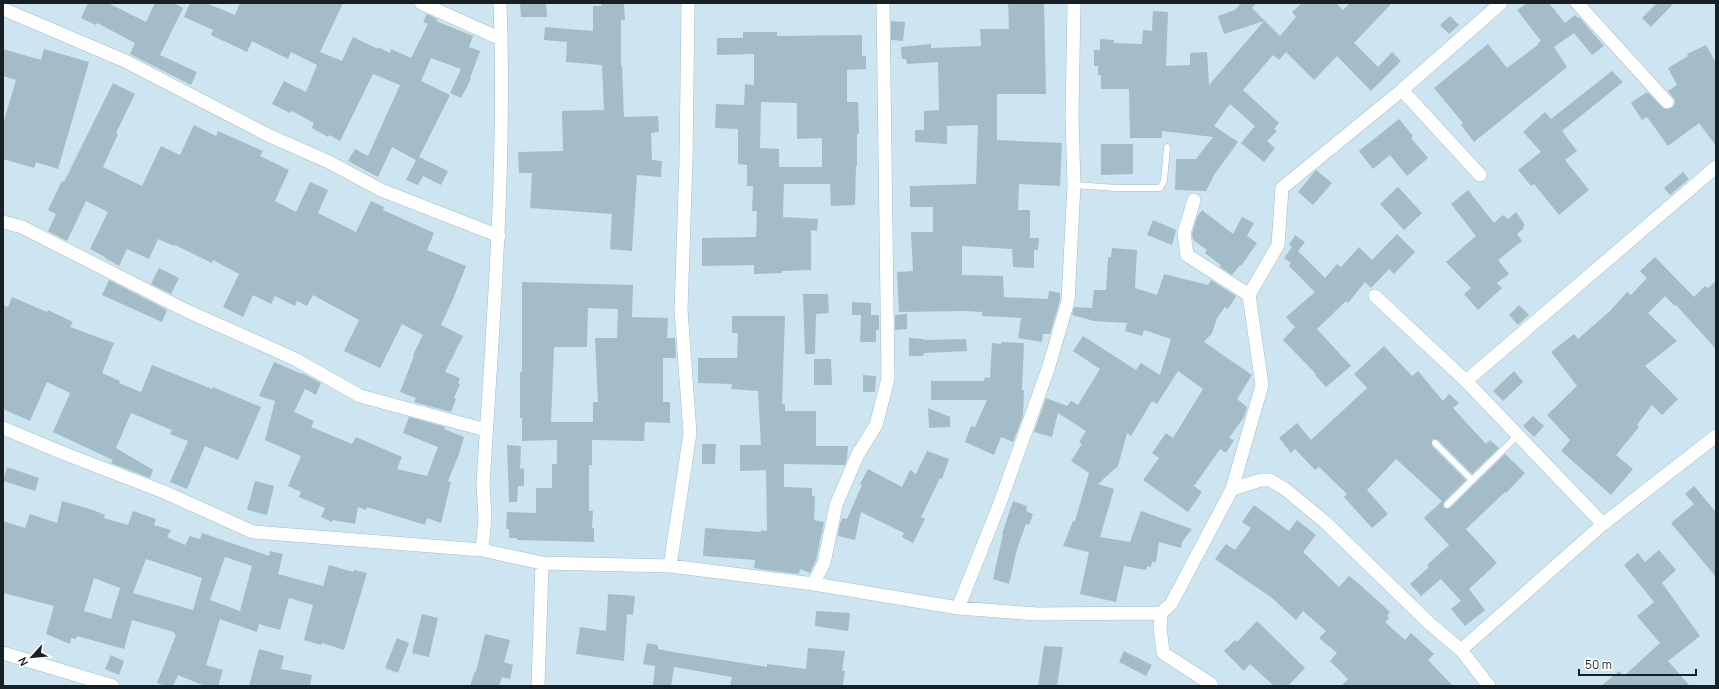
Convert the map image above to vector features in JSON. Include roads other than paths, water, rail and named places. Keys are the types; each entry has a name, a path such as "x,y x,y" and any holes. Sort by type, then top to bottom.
{"street":[{"path":"421,3 501,39"},
{"path":"482,550 484,518 483,484 499,236 500,3"},
{"path":"670,566 690,433 681,310 686,161 688,3"},
{"path":"813,584 824,563 836,505 858,454 876,425 888,379 883,3"},
{"path":"958,608 1000,503 1046,376 1068,301 1074,185 1072,117 1074,3"},
{"path":"1212,686 1164,653 1160,627 1161,614 1171,604 1232,489 1262,385 1249,295 1278,245 1282,188 1402,90 1501,3"},
{"path":"1577,3 1668,102"},
{"path":"3,9 125,61 270,136 329,162 381,190 499,236"},
{"path":"1402,90 1480,175"},
{"path":"1466,381 1716,166"},
{"path":"1194,200 1184,233 1187,255 1249,295"},
{"path":"3,222 22,227 185,310 295,359 360,396 486,430"},
{"path":"1375,296 1466,381 1517,436 1603,524"},
{"path":"3,428 164,492 253,532 482,550 542,563 670,566 813,584 958,608 1037,614 1161,614"},
{"path":"1461,650 1603,524 1716,436"},
{"path":"1232,489 1261,480 1270,480 1285,489 1325,522 1429,623 1461,650 1489,686"},
{"path":"538,686 542,563"},
{"path":"3,653 112,686"}],"lane":[{"path":"1074,185 1117,188 1160,188 1164,181 1167,148"},
{"path":"1447,505 1517,436"},
{"path":"1435,443 1472,480"}]}
